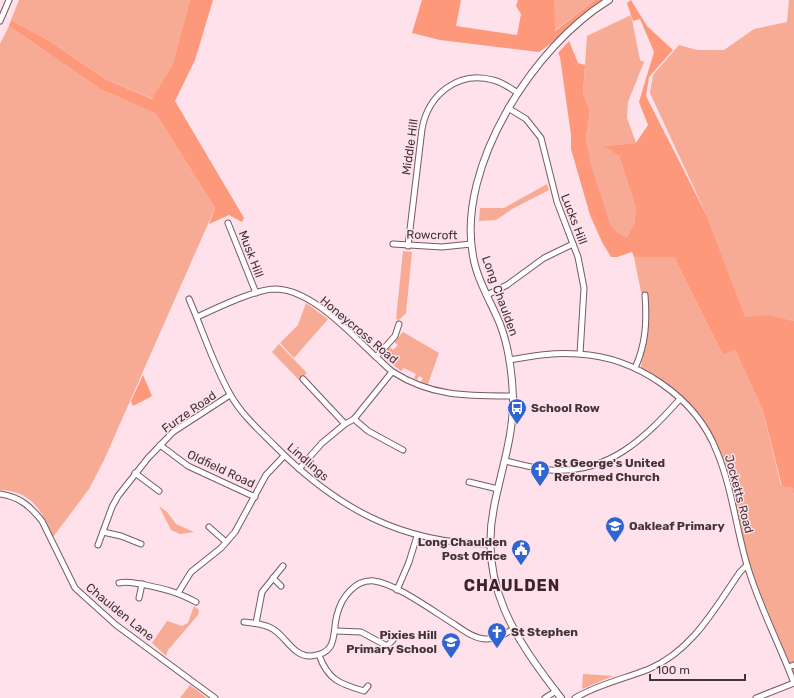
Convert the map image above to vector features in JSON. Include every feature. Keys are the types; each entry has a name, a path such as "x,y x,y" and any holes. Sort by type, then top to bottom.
{"street":[{"path":"0,21 9,0"},
{"name":"Long Chaulden","path":"562,698 512,629 502,608 494,579 490,544 493,509 512,427 513,396 509,360 500,326 475,266 471,222 477,187 488,153 508,108 548,53 581,20 609,0"},
{"name":"Middle Hill","path":"408,246 422,128 426,112 431,102 438,94 454,83 475,78 495,80 518,93"},
{"name":"Lucks Hill","path":"508,108 526,119 541,138 556,202 578,257 584,288 580,354"},
{"name":"Musk Hill","path":"228,223 256,293"},
{"name":"Rowcroft","path":"393,244 442,247 472,244"},
{"path":"487,295 507,285 544,258 573,244"},
{"name":"Honeycross Road","path":"197,317 256,293 276,289 298,294 319,306 392,372 427,389 460,396 513,396"},
{"path":"635,368 644,342 646,327 645,295"},
{"name":"Lindlings","path":"189,300 230,396 253,424 299,469 340,501 381,523 417,536 462,544 490,544"},
{"path":"376,357 395,336 399,324"},
{"name":"Jocketts Road","path":"509,360 560,353 580,354 613,360 635,368 659,382 680,399 697,418 716,450 725,474 747,565 762,609 794,683"},
{"path":"299,469 322,443 344,424 354,419 392,372"},
{"path":"303,379 344,424"},
{"name":"Furze Road","path":"98,545 112,507 135,473 173,432 230,396"},
{"path":"505,461 551,470 569,470 598,464 636,444 680,399"},
{"path":"354,419 368,430 403,450"},
{"name":"Oldfield Road","path":"160,445 188,466 255,497"},
{"path":"178,593 191,572 226,542 242,523 266,475 284,456"},
{"path":"135,473 159,491"},
{"path":"469,482 498,489"},
{"name":"Chaulden Lane","path":"0,494 22,500 35,512 42,521 74,588 116,625 215,698"},
{"path":"209,527 226,542"},
{"path":"103,532 121,536 141,544"},
{"path":"397,590 409,562 417,536"},
{"path":"575,698 597,686 650,668 671,656 688,643 703,625 740,572 747,565"},
{"path":"256,623 262,592 283,566"},
{"path":"273,578 281,586"},
{"path":"119,583 125,581 168,589 196,602"},
{"path":"244,622 256,623 274,630 300,654 310,656 319,655 333,643 336,631 336,616 350,590 356,585 374,581 397,590 474,636 492,638 512,629"},
{"path":"139,598 142,584"},
{"path":"336,631 361,632 387,646 393,640"},
{"path":"319,655 331,678 344,685 364,691 368,686"},
{"path":"788,667 794,665"},
{"path":"756,698 794,683"},
{"path":"545,698 556,690"}],"shaded area":[{"path":"19,0 190,0 172,66 153,99 105,79 48,40 11,20"},
{"path":"190,0 213,0 195,60 175,101 244,218 242,222 229,215 209,224 215,208 156,114 100,89 9,26 11,20 48,40 105,79 152,99 172,66"},
{"path":"422,0 461,0 456,26 517,35 521,14 516,6 518,0 554,0 555,31 595,0 604,0 587,11 559,38 539,52 440,40 412,33"},
{"path":"554,0 595,0 554,31"},
{"path":"631,0 647,26 673,50 649,77 646,96 707,216 745,317 769,315 794,321 794,496 792,488 782,486 763,411 735,350 723,355 674,257 634,257 632,252 617,257 611,257 602,242 590,215 571,149 571,135 560,57 558,53 569,41 578,63 585,65 583,94 590,110 586,138 591,164 611,225 617,232 627,237 634,224 636,209 619,156 603,146 636,143 648,125 639,102 654,52 640,19 633,21 627,3"},
{"path":"789,0 794,0 794,321 769,315 745,318 707,216 650,93 653,75 679,45 697,50 724,50 754,29 787,22"},
{"path":"631,15 640,60 644,62 628,102 627,118 636,143 604,146 619,156 636,209 634,224 627,237 617,232 611,225 591,164 586,138 590,110 583,94 587,36"},
{"path":"9,26 100,89 156,114 215,208 104,460 89,489 53,537 40,511 28,498 11,491 0,490 0,44"},
{"path":"547,184 549,190 512,209 496,220 479,221 480,208 504,208"},
{"path":"403,251 412,252 406,313 399,320 396,319"},
{"path":"634,257 674,257 723,355 735,350 763,411 781,485 792,488 794,496 794,676 749,565 730,482 714,438 698,415 641,367 649,315 646,296 641,292"},
{"path":"306,303 328,319 294,358 280,343 298,325"},
{"path":"403,332 439,353 428,384 421,382 423,378 419,376 417,380 414,378 416,374 404,368 401,371 384,358 384,352 390,347 393,350 398,345 394,342"},
{"path":"279,344 307,373 299,380 272,352"},
{"path":"143,375 152,396 133,406 131,401"},
{"path":"159,506 167,512 176,524 194,532 180,534 171,530"},
{"path":"194,606 199,610 198,615 168,650 166,656 152,643 167,621 182,626 188,623"},
{"path":"583,674 613,676 582,689"},
{"path":"190,685 207,698 180,698"}],"place":[{"name":"School Row","path":"517,425"},
{"name":"St George's United Reformed Church","path":"540,487"},
{"name":"Oakleaf Primary","path":"615,543"},
{"name":"Long Chaulden Post Office","path":"521,566"},
{"name":"St Stephen","path":"497,649"},
{"name":"Pixies Hill Primary School","path":"451,659"}],"district":[{"name":"CHAULDEN","path":"512,585"}]}
